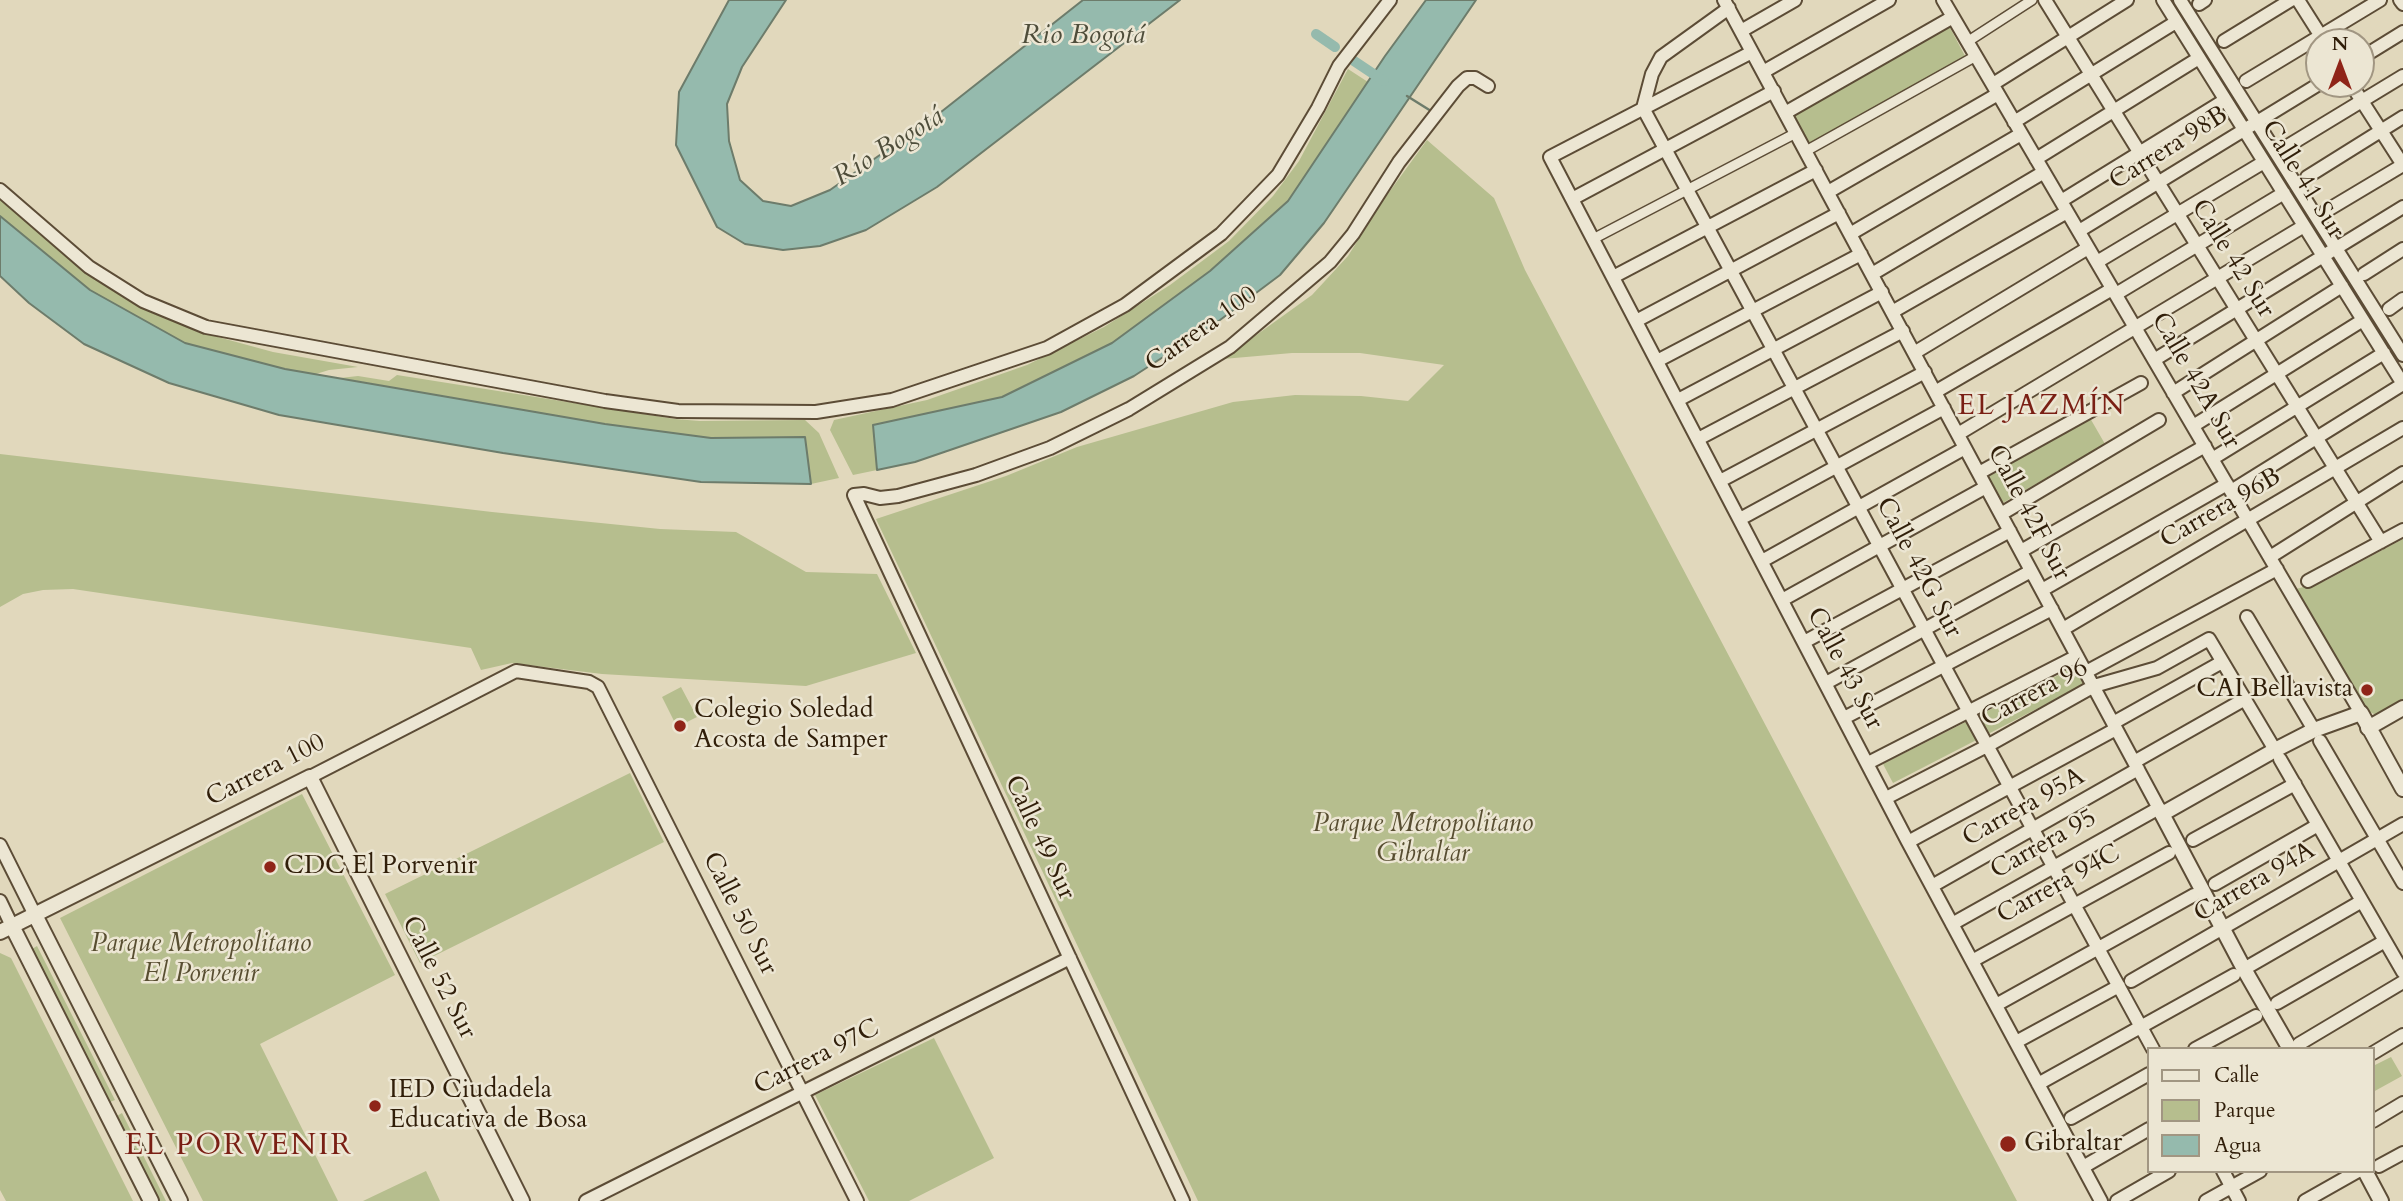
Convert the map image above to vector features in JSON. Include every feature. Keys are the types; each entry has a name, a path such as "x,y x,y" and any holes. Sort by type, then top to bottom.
{"street":[{"path":"0,190 89,267 143,301 206,327 605,401 678,411 816,412 892,400 1047,348 1125,305 1221,234 1279,175 1339,66 1390,0"},
{"path":"1741,31 1795,0"},
{"path":"1763,72 1889,0"},
{"path":"1967,42 2032,0"},
{"name":"Calle 42 Sur","path":"2045,0 2381,542"},
{"path":"1828,192 1996,89 2068,37 2127,0"},
{"name":"Calle 41 Sur","path":"2163,0 2403,384"},
{"name":"Calle 41 Sur","path":"2180,0 2403,355"},
{"path":"2224,41 2291,0"},
{"path":"2298,0 2316,28"},
{"path":"2339,28 2380,0"},
{"name":"Calle 42A Sur","path":"1946,1 1967,42 2368,728 2397,766 2403,789"},
{"path":"1643,108 1652,74 1661,57 1727,4"},
{"name":"Calle 42F Sur","path":"1727,4 2161,811 2222,928 2239,972 2294,1046"},
{"path":"1786,113 1953,17"},
{"path":"2014,122 2176,22"},
{"path":"2375,49 2403,32"},
{"path":"2246,81 2305,49"},
{"path":"1643,108 1752,51"},
{"path":"1806,151 1976,56"},
{"path":"2036,159 2199,58"},
{"path":"2286,147 2403,76"},
{"name":"Carrera 100","path":"854,495 864,494 880,498 898,496 976,475 1050,448 1129,409 1230,347 1330,262 1353,234 1399,162 1458,86 1467,78 1475,78 1488,86"},
{"path":"1573,199 1774,91"},
{"name":"Carrera 98B","path":"2079,231 2305,93"},
{"path":"2326,211 2403,165 2359,98"},
{"path":"1892,312 2064,206 2139,153 2225,100"},
{"name":"Calle 42G Sur","path":"1643,108 2009,787 2098,948 2125,984 2141,1026 2153,1047"},
{"name":"Calle 43 Sur","path":"1643,108 1550,157 1952,924 2101,1201"},
{"path":"2307,177 2403,117"},
{"path":"1593,239 1796,133"},
{"path":"1850,234 2021,134"},
{"path":"2097,262 2264,162"},
{"path":"1613,277 1816,170"},
{"path":"1872,274 2044,172"},
{"path":"1935,392 2197,246 2284,193"},
{"path":"2154,360 2403,207"},
{"path":"1636,321 1839,213"},
{"path":"1958,434 2304,226"},
{"path":"1914,353 2088,248"},
{"path":"2364,274 2403,249"},
{"path":"1657,361 1861,254"},
{"path":"2174,393 2342,286"},
{"path":"1678,400 1882,292"},
{"path":"2389,309 2403,299"},
{"path":"2193,426 2363,320"},
{"path":"1698,439 1903,331"},
{"path":"2212,459 2384,353"},
{"path":"1720,481 1925,372"},
{"path":"1979,474 2140,383"},
{"path":"2042,590 2317,438 2403,384"},
{"path":"1740,519 1944,408"},
{"path":"2001,514 2159,421"},
{"name":"Carrera 96B","path":"2063,629 2403,428"},
{"path":"2021,551 2205,446"},
{"path":"1762,561 1965,448"},
{"path":"2270,557 2403,473"},
{"path":"1782,600 1986,487"},
{"name":"Calle 49 Sur","path":"854,495 1183,1201"},
{"path":"2308,581 2403,530"},
{"path":"1804,642 2010,531"},
{"path":"2086,671 2277,569"},
{"path":"1826,683 2031,570"},
{"path":"1844,718 2052,609"},
{"path":"2247,617 2403,883"},
{"name":"Carrera 96","path":"1886,798 2094,686 2157,668 2209,639 2222,662"},
{"path":"1868,764 2077,656"},
{"path":"1909,842 2009,787 2222,662 2403,972"},
{"name":"Carrera 100","path":"6,929 509,674 524,671 557,677"},
{"name":"Calle 50 Sur","path":"557,677 589,682 598,687 857,1201"},
{"name":"Carrera 95A","path":"1932,886 2033,829 2245,699"},
{"path":"2368,728 2403,708"},
{"name":"Carrera 95","path":"1952,924 2161,811 2361,713"},
{"name":"Calle 52 Sur","path":"310,777 522,1201"},
{"path":"2193,840 2295,784"},
{"name":"Carrera 94A","path":"2016,1042 2125,984 2403,824"},
{"path":"2215,884 2318,825"},
{"path":"0,845 180,1201"},
{"name":"Carrera 94C","path":"1972,961 2169,853"},
{"path":"1996,1005 2193,895"},
{"path":"0,901 6,929 151,1201"},
{"path":"2038,1084 2362,901"},
{"path":"2277,1003 2385,941"},
{"name":"Carrera 97C","path":"586,1201 1070,958"},
{"path":"2294,1046 2403,982"},
{"path":"2199,1047 2256,1016"},
{"path":"2375,1052 2403,1035"},
{"path":"2071,1118 2148,1075"},
{"path":"2375,1120 2403,1103"},
{"path":"2083,1167 2148,1130"},
{"path":"2379,1167 2403,1153"},
{"path":"2117,1201 2166,1173"},
{"path":"2224,1173 2239,1201"},
{"path":"2206,1201 2256,1173"},
{"path":"2305,1201 2354,1173"},
{"path":"2366,1173 2381,1201"}],"green space":[{"path":"1948,24 1965,56 1809,145 1791,113"},
{"path":"1348,69 1368,82 1288,201 1210,271 1112,343 1002,397 873,425 877,470 853,475 830,430 834,420 927,400 1027,365 1104,327 1170,285 1229,241 1273,196 1299,161"},
{"name":"Parque Metropolitano Gibraltar","path":"1427,140 1494,198 1525,270 2017,1201 1198,1201 876,519 1006,476 1077,447 1233,402 1295,395 1361,396 1408,401 1444,365 1360,353 1292,353 1223,359 1312,295 1348,256 1382,202"},
{"path":"0,195 88,272 125,298 150,311 196,331 273,352 358,367 316,374 285,369 185,343 90,290 0,216"},
{"path":"397,375 675,419 805,420 819,433 839,478 811,484 805,437 711,438 605,424 340,378 358,376 389,381"},
{"path":"2090,418 2105,444 2001,504 1986,478"},
{"path":"0,454 492,512 660,529 736,532 806,572 877,574 916,653 806,686 602,674 512,663 481,670 471,648 73,589 23,594 0,607"},
{"path":"2403,539 2403,703 2382,714 2374,714 2364,709 2296,589 2325,581"},
{"path":"2076,666 2085,684 1893,783 1883,764"},
{"path":"681,687 697,717 677,727 662,697"},
{"path":"630,773 664,842 420,963 385,894"},
{"name":"Parque Metropolitano El Porvenir","path":"302,794 395,975 260,1044 338,1201 203,1201 60,918"},
{"path":"37,946 115,1100 110,1102 32,949"},
{"name":"Parque Metropolitano El Porvenir","path":"0,953 11,958 133,1201 6,1201 0,1190"},
{"path":"934,1038 994,1158 909,1201 869,1201 815,1095"},
{"path":"2391,1057 2402,1076 2375,1091 2375,1065"},
{"path":"122,1113 166,1201 160,1201 117,1116"},
{"path":"426,1171 440,1201 363,1201"}],"water":[{"name":"Rio Bogotá","path":"729,0 786,0 742,67 727,104 729,141 740,180 763,201 791,206 830,190 941,112 1083,0 1180,0 937,187 866,230 820,246 783,250 745,244 717,227 676,145 679,92"},
{"path":"1426,0 1476,0 1324,223 1280,275 1220,320 1134,376 1061,412 915,462 877,470 873,425 1002,397 1112,343 1210,271 1288,201 1385,56"},
{"path":"0,216 90,290 185,343 285,369 605,424 711,438 805,437 811,484 701,482 503,453 279,415 169,383 84,344 29,303 0,276"}],"waterway":[{"path":"1316,34 1335,47"},
{"path":"1354,61 1384,81"},
{"path":"1407,96 1431,111"}],"place":[{"name":"CAI Bellavista","path":"2367,690"},
{"name":"Colegio Soledad Acosta de Samper","path":"680,726"},
{"name":"CDC El Porvenir","path":"270,867"},
{"name":"IED Ciudadela Educativa de Bosa","path":"375,1106"},
{"name":"Gibraltar","path":"2008,1144"}],"district":[{"name":"EL JAZMÍN","path":"2042,408"},
{"name":"EL PORVENIR","path":"239,1147"}],"water label":[{"name":"Río Bogotá","path":"889,148"}]}
